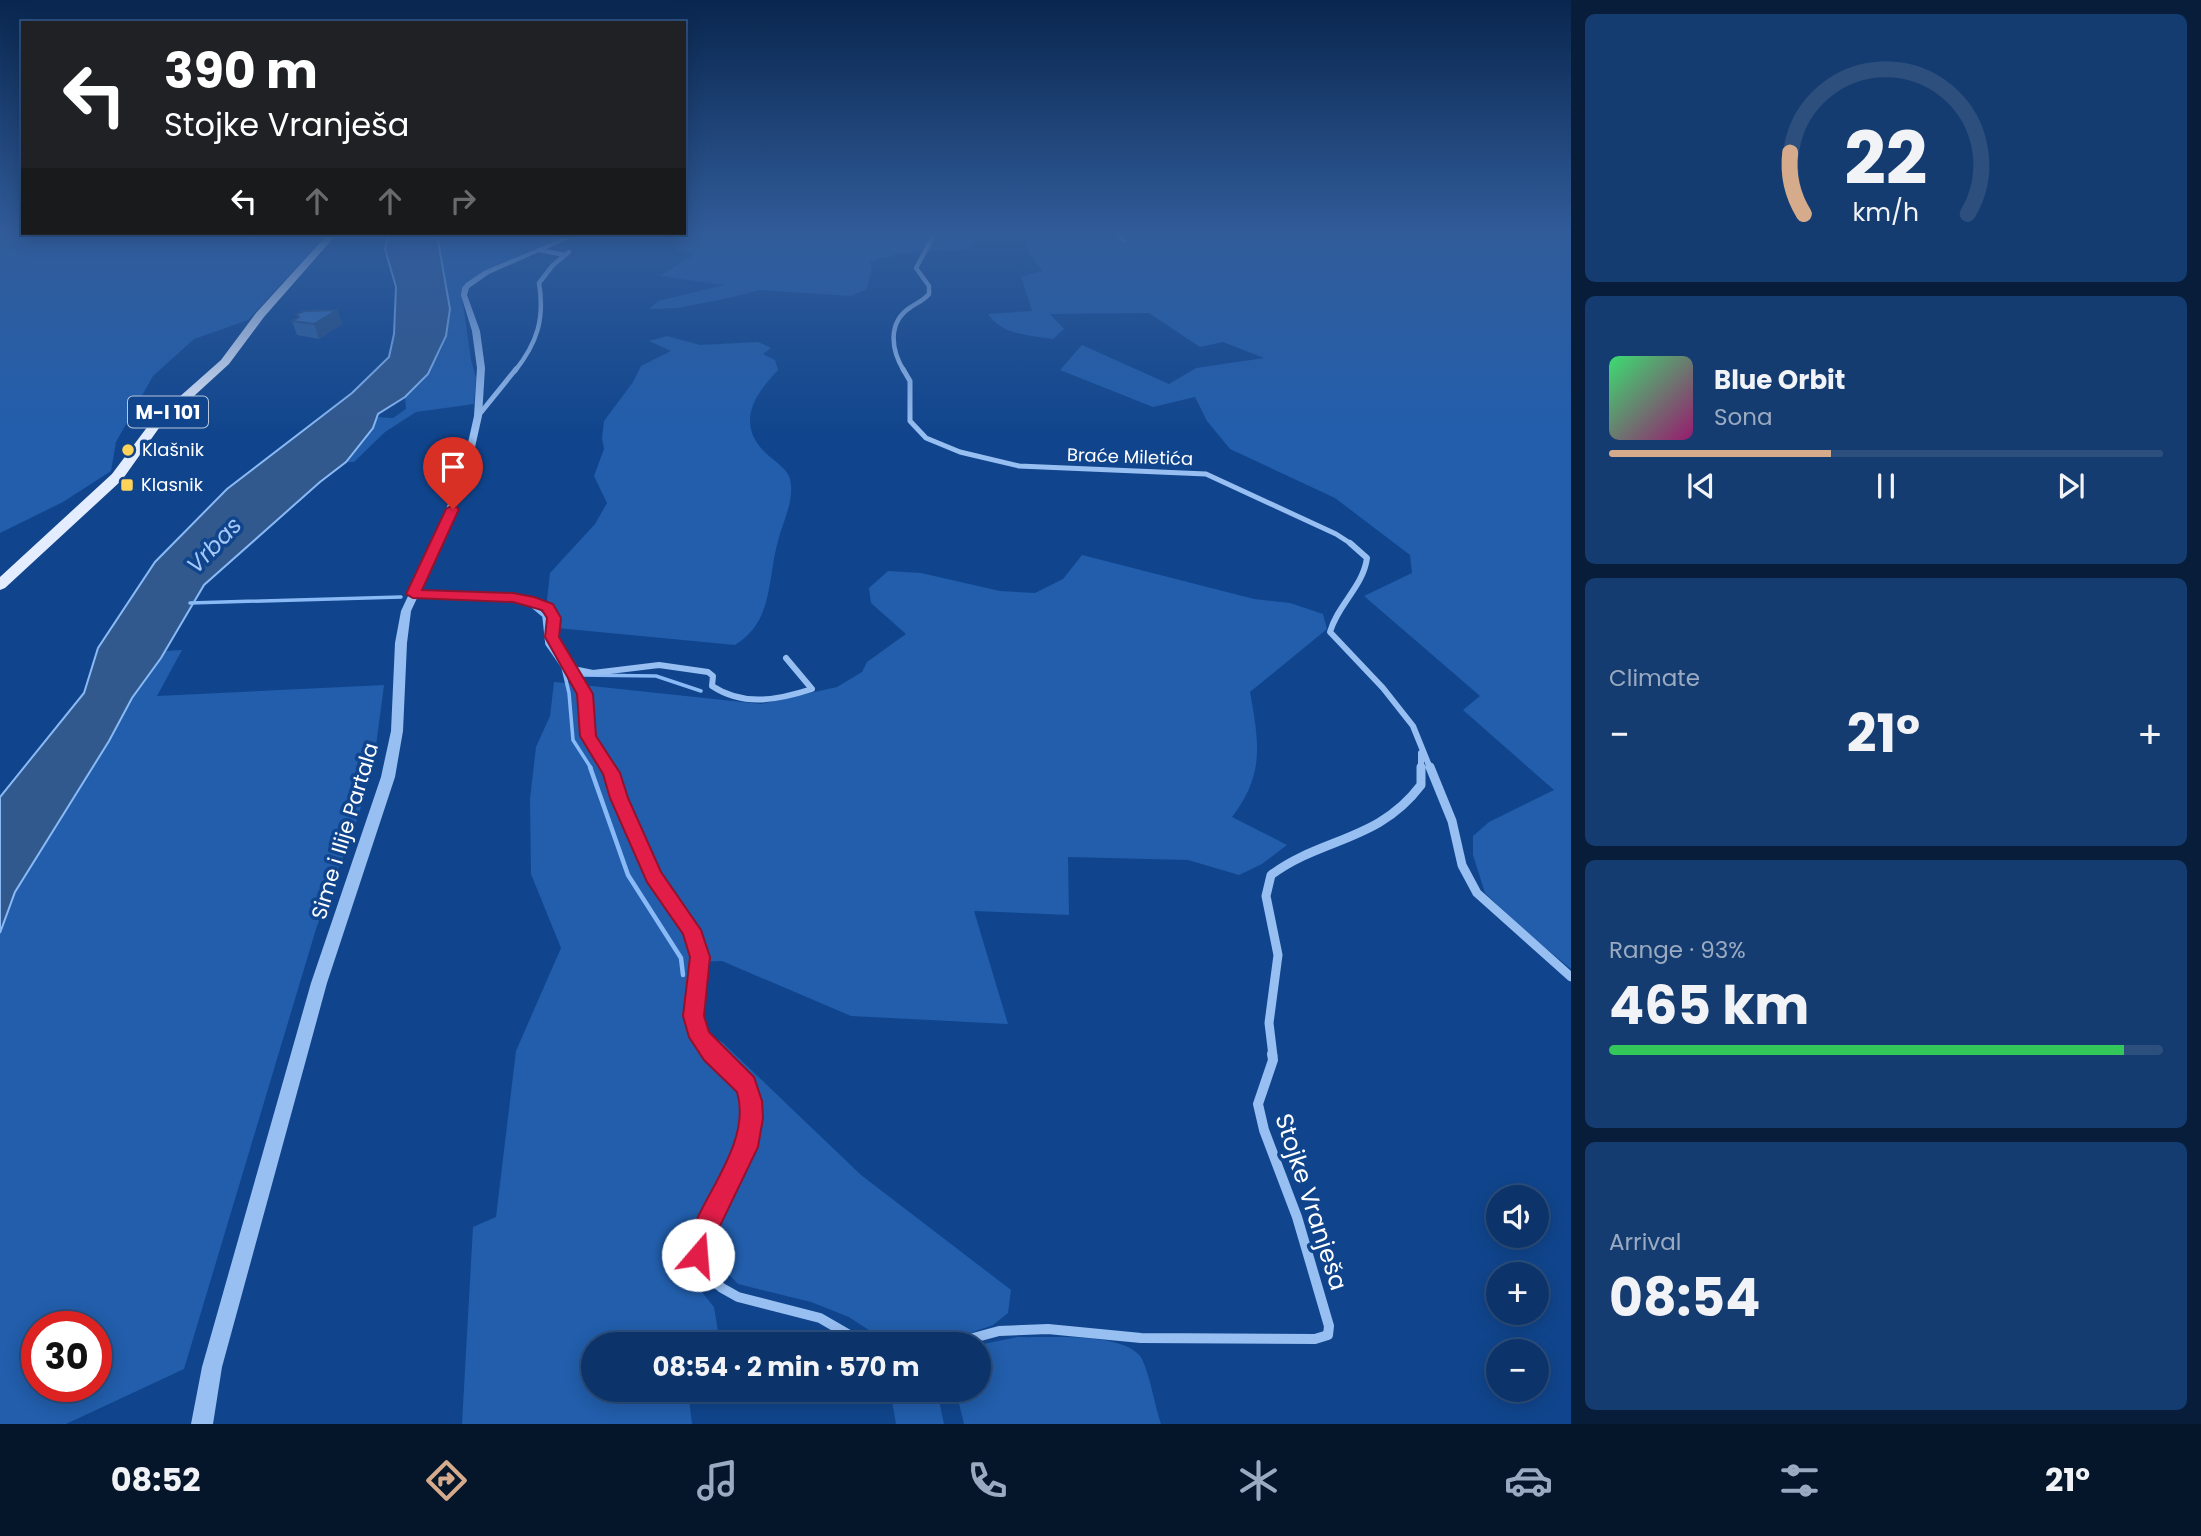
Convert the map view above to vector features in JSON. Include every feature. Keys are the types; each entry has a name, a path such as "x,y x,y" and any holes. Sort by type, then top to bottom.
{"main road":[{"name":"M-I 101","path":"0,585 117,477 155,425 228,358 272,301"}],"street":[{"name":"Sime i Ilije Partala","path":"202,1424 215,1356 319,983 388,777 397,732 402,627 413,594 453,509 469,456 478,416 481,368 476,331 466,301"},
{"path":"478,416 532,350 542,301"},
{"name":"Braće Miletića","path":"922,301 910,307 898,319 892,345 894,355 910,381 908,409 910,421 917,431 946,447 1006,464 1206,474 1347,540 1363,553 1367,565 1357,591 1338,610 1330,632 1406,715 1420,745"},
{"path":"413,594 513,598 541,603 548,607 554,618 552,637 585,694 588,736 611,773 653,876 691,930 700,957 694,1016 700,1037 712,1053 746,1085 751,1101 747,1147 700,1242 698,1255 703,1268 722,1291 817,1317 848,1332"},
{"path":"572,668 593,673 640,666 689,668 708,672 713,676 712,686 729,696 762,701 788,697 812,689 786,657"},
{"path":"1420,745 1452,821 1462,864 1478,893 1571,977"},
{"name":"Stojke Vranješa","path":"991,1335 1017,1329 1081,1331 1142,1338 1315,1339 1328,1335 1329,1326 1297,1217 1264,1130 1258,1104 1273,1060 1269,1023 1278,955 1266,896 1267,886 1271,875 1279,869 1383,822 1401,810 1421,785 1420,745"}],"shaded area":[{"path":"0,301 265,301 248,320 194,339 153,376 116,442 111,471 63,502 0,533"},
{"path":"448,301 463,301 476,378 474,404 416,412 385,432 354,462 346,462 378,417 393,418 406,409 405,397 423,378 438,356 447,332"},
{"path":"657,301 712,301 677,308 649,309"},
{"path":"1029,301 1571,301 1571,969 1485,893 1473,855 1473,836 1489,822 1554,790 1463,710 1480,696 1364,596 1412,573 1410,555 1335,498 1230,449 1207,421 1195,397 1153,407 1060,370 1082,345 1169,384 1196,368 1264,358 1223,342 1200,347 1149,313 1050,314 1064,329 1053,339 1008,330 988,314 1032,311"},
{"path":"667,336 700,345 758,342 771,348 763,354 775,360 778,370 755,401 750,423 752,434 759,445 789,476 790,503 778,541 763,612 748,635 735,645 557,628 558,618 547,600 550,573 595,524 607,503 594,476 604,449 604,421 633,382 641,366 671,351 649,341"},
{"path":"1082,555 1254,599 1290,603 1323,614 1327,629 1250,692 1257,743 1255,772 1243,801 1232,817 1287,845 1262,864 1239,875 1188,860 1068,857 1069,915 974,911 1008,1024 851,1016 722,961 691,962 690,1025 722,1042 861,1175 1011,1290 1008,1313 993,1325 973,1332 872,1332 849,1317 811,1302 738,1284 716,1261 692,1280 714,1307 717,1332 581,1332 581,1402 689,1402 692,1424 462,1424 473,1227 496,1217 516,1051 561,948 531,874 530,799 536,747 550,716 554,682 761,704 837,687 862,672 867,662 906,634 871,603 869,588 888,571 921,573 1000,591 1035,593 1063,579"},
{"path":"182,650 157,696 384,685 374,761 359,814 316,929 184,1369 66,1424 0,1424 0,933 15,892 109,741 132,698 165,651"},
{"path":"1018,1337 1083,1338 1131,1348 1143,1361 1161,1424 964,1424 959,1402 991,1402 991,1342"},
{"path":"892,1402 939,1402 944,1424 896,1424"}],"water":[{"name":"Vrbas","path":"395,301 449,301 446,336 428,374 405,397 378,414 373,428 346,462 204,585 15,892 0,933 0,797 84,693 98,648 155,562 227,489 352,393 389,357 394,334"}],"building":[{"path":"337,310 314,324 292,321 299,317 296,314 305,311"}],"waterway":[{"path":"190,603 401,597"},
{"path":"532,606 544,616 547,644 563,667 569,693 573,740 591,768"},
{"path":"580,675 656,676 701,691"},
{"path":"590,767 628,875 681,958 683,975"}],"place":[{"name":"Klašnik","path":"128,450"},
{"name":"Klasnik","path":"127,485"}],"route":[{"path":"453,509 413,594 513,598 541,603 548,607 554,618 552,637 585,694 588,736 611,773 653,876 691,930 700,957 694,1016 700,1037 712,1053 746,1085 751,1101 747,1147 705,1229 698,1255"}]}
